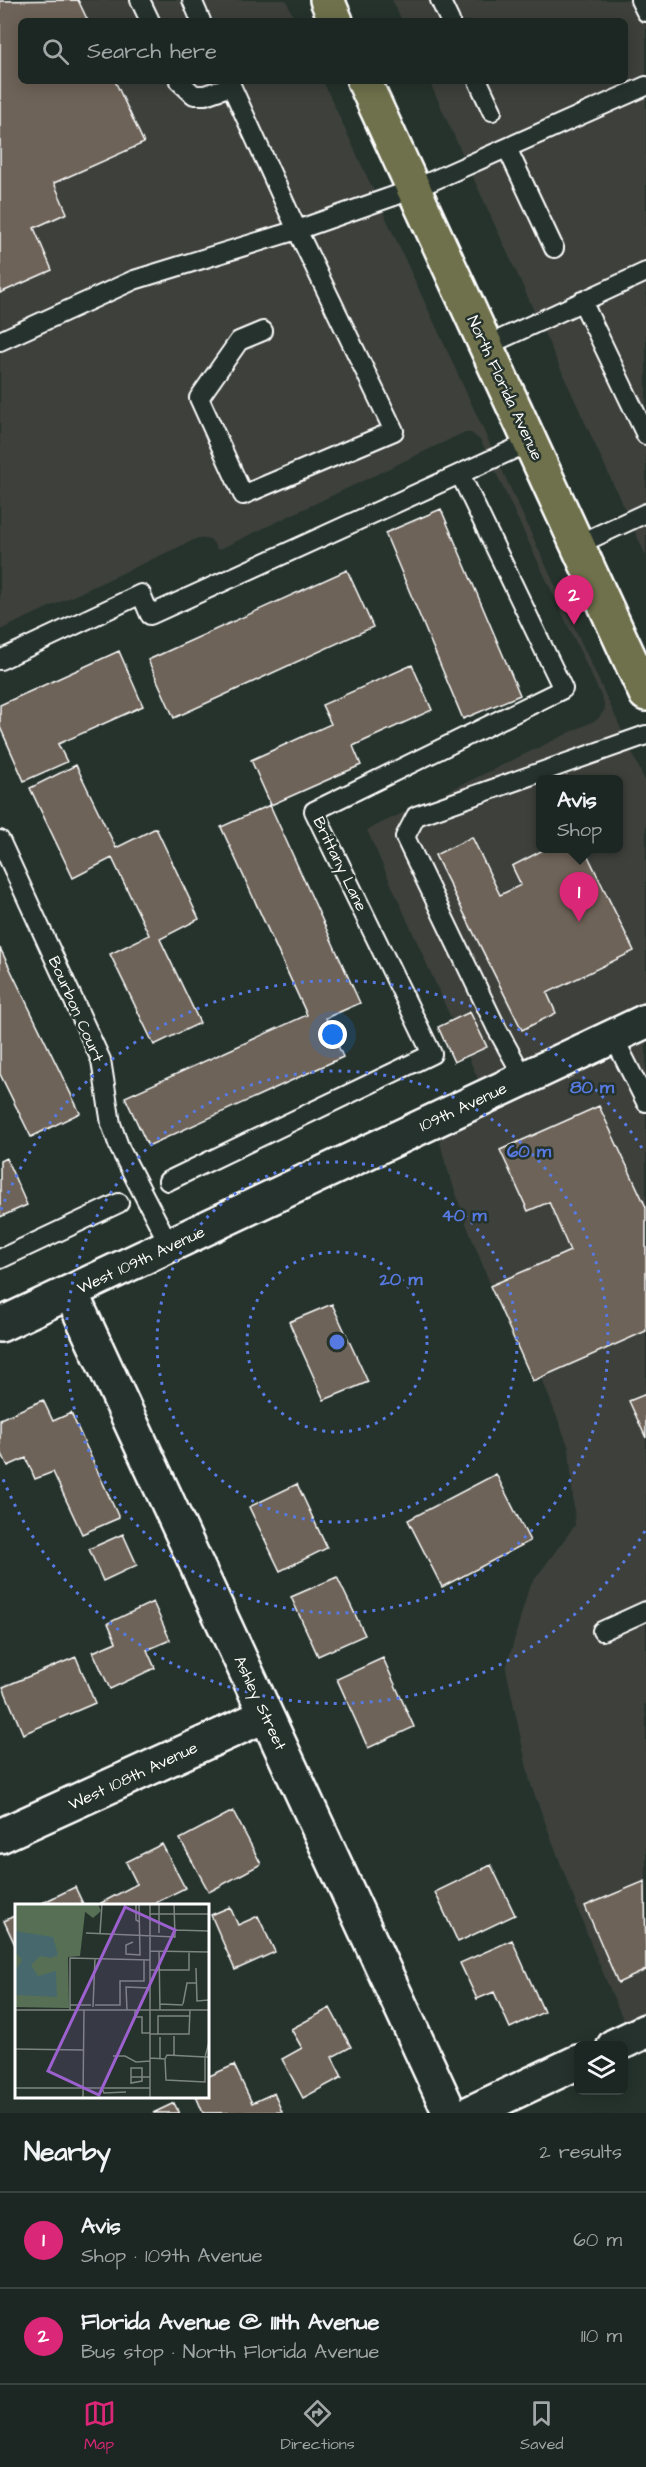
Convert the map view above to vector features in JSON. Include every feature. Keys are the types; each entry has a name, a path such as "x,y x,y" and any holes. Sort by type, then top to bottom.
{"main road":[{"path":"327,0 335,18"},
{"name":"North Florida Avenue","path":"365,84 646,694"}],"street":[{"name":"109th Avenue","path":"281,1194 646,1021"},
{"name":"West 109th Avenue","path":"0,1325 281,1194"},
{"name":"Ashley Street","path":"71,1293 450,2113"},
{"name":"West 108th Avenue","path":"0,1836 266,1715"},
{"path":"625,2041 646,2031"},
{"path":"470,2113 574,2064"}],"lane":[{"path":"140,0 149,18"},
{"path":"192,0 200,18"},
{"path":"440,0 449,18"},
{"path":"182,84 194,95 206,95 230,84 297,230 394,431 243,495 199,398 239,341 262,331"},
{"path":"479,84 492,111"},
{"path":"0,341 134,280 297,230 414,189 646,86"},
{"path":"507,148 554,248"},
{"path":"486,346 646,272"},
{"path":"582,301 646,435"},
{"path":"0,660 141,594 150,615 530,441"},
{"name":"Brittany Lane","path":"168,1181 432,1054 314,811 563,689 460,474"},
{"path":"577,545 646,513"},
{"path":"524,1078 497,1029 405,837 416,816 646,735"},
{"name":"Bourbon Court","path":"0,840 101,1060 111,1124 120,1149 170,1246"},
{"path":"614,1036 646,1102"},
{"path":"0,1259 120,1203"},
{"path":"602,1631 646,1611"}],"shaded area":[{"path":"0,0 286,0 294,18 18,18 18,84 324,84 646,783 646,1002 479,1081 367,830 598,719 605,709 603,700 481,441 471,433 463,433 218,550 211,540 198,538 0,630"},
{"path":"392,0 646,0 646,556 430,84 628,84 628,18 401,18"},
{"path":"646,1040 646,1702 644,1705 646,1716 646,2011 624,2022 592,1947 530,1782 506,1669 529,1587 575,1525 569,1448 528,1343 491,1286 467,1226 439,1138"}],"building":[{"path":"78,0 87,18 18,18 18,84 116,84 144,143 54,183 67,213 34,228 52,270 0,293 0,1"},
{"path":"441,509 520,695 463,719 385,533"},
{"path":"347,570 373,627 174,718 148,660"},
{"path":"119,651 143,706 58,744 67,762 24,781 0,727 0,705"},
{"path":"412,665 432,710 353,746 361,765 271,805 251,760 331,724 322,705"},
{"path":"76,765 116,848 156,828 199,919 160,939 200,1023 154,1045 110,954 149,935 112,858 73,878 30,788"},
{"path":"270,805 360,1003 326,1018 343,1057 148,1146 125,1097 307,1015 221,827"},
{"path":"472,837 500,895 521,885 512,866 537,853 586,853 634,951 547,993 556,1013 522,1030 435,855"},
{"path":"0,948 80,1113 31,1137 0,1074"},
{"path":"470,1012 487,1047 454,1062 438,1027"},
{"path":"599,1106 646,1207 646,1331 533,1381 490,1286 570,1251 549,1202 528,1211 500,1150"},
{"path":"6,1158 27,1205 0,1217 0,1161"},
{"path":"332,1304 368,1382 324,1400 289,1322"},
{"path":"646,1394 646,1438 629,1401"},
{"path":"43,1400 53,1421 71,1413 119,1518 82,1534 53,1472 35,1479 26,1458 8,1466 0,1450 0,1419"},
{"path":"496,1474 530,1541 442,1587 408,1520"},
{"path":"297,1484 327,1548 280,1571 249,1507"},
{"path":"123,1534 137,1565 103,1581 89,1549"},
{"path":"337,1577 365,1635 318,1656 291,1597"},
{"path":"153,1602 170,1640 147,1650 155,1668 110,1689 93,1652 116,1642 108,1623"},
{"path":"76,1657 95,1703 23,1734 3,1687"},
{"path":"383,1658 414,1727 368,1748 337,1679"},
{"path":"233,1811 261,1864 209,1892 180,1839"},
{"path":"162,1844 185,1888 153,1904 102,1904 137,1884 126,1862"},
{"path":"491,1865 515,1915 458,1942 435,1892"},
{"path":"645,1881 646,1970 618,1983 585,1906"},
{"path":"75,1887 83,1904 40,1904"},
{"path":"230,1907 238,1925 258,1916 275,1952 235,1970 211,1915"},
{"path":"15,1916 15,1945 4,1921"},
{"path":"512,1940 544,2012 510,2028 494,1992 477,1999 460,1963"},
{"path":"330,2008 351,2047 332,2057 342,2077 303,2098 282,2059 302,2048 291,2029"},
{"path":"234,2065 252,2103 274,2093 282,2112 203,2113 197,2098 208,2098 208,2077"},
{"path":"174,2103 179,2113 153,2113"}],"place":[{"name":"Florida Avenue @ 111th Avenue","path":"574,625"},
{"name":"Avis","path":"579,922"}]}
